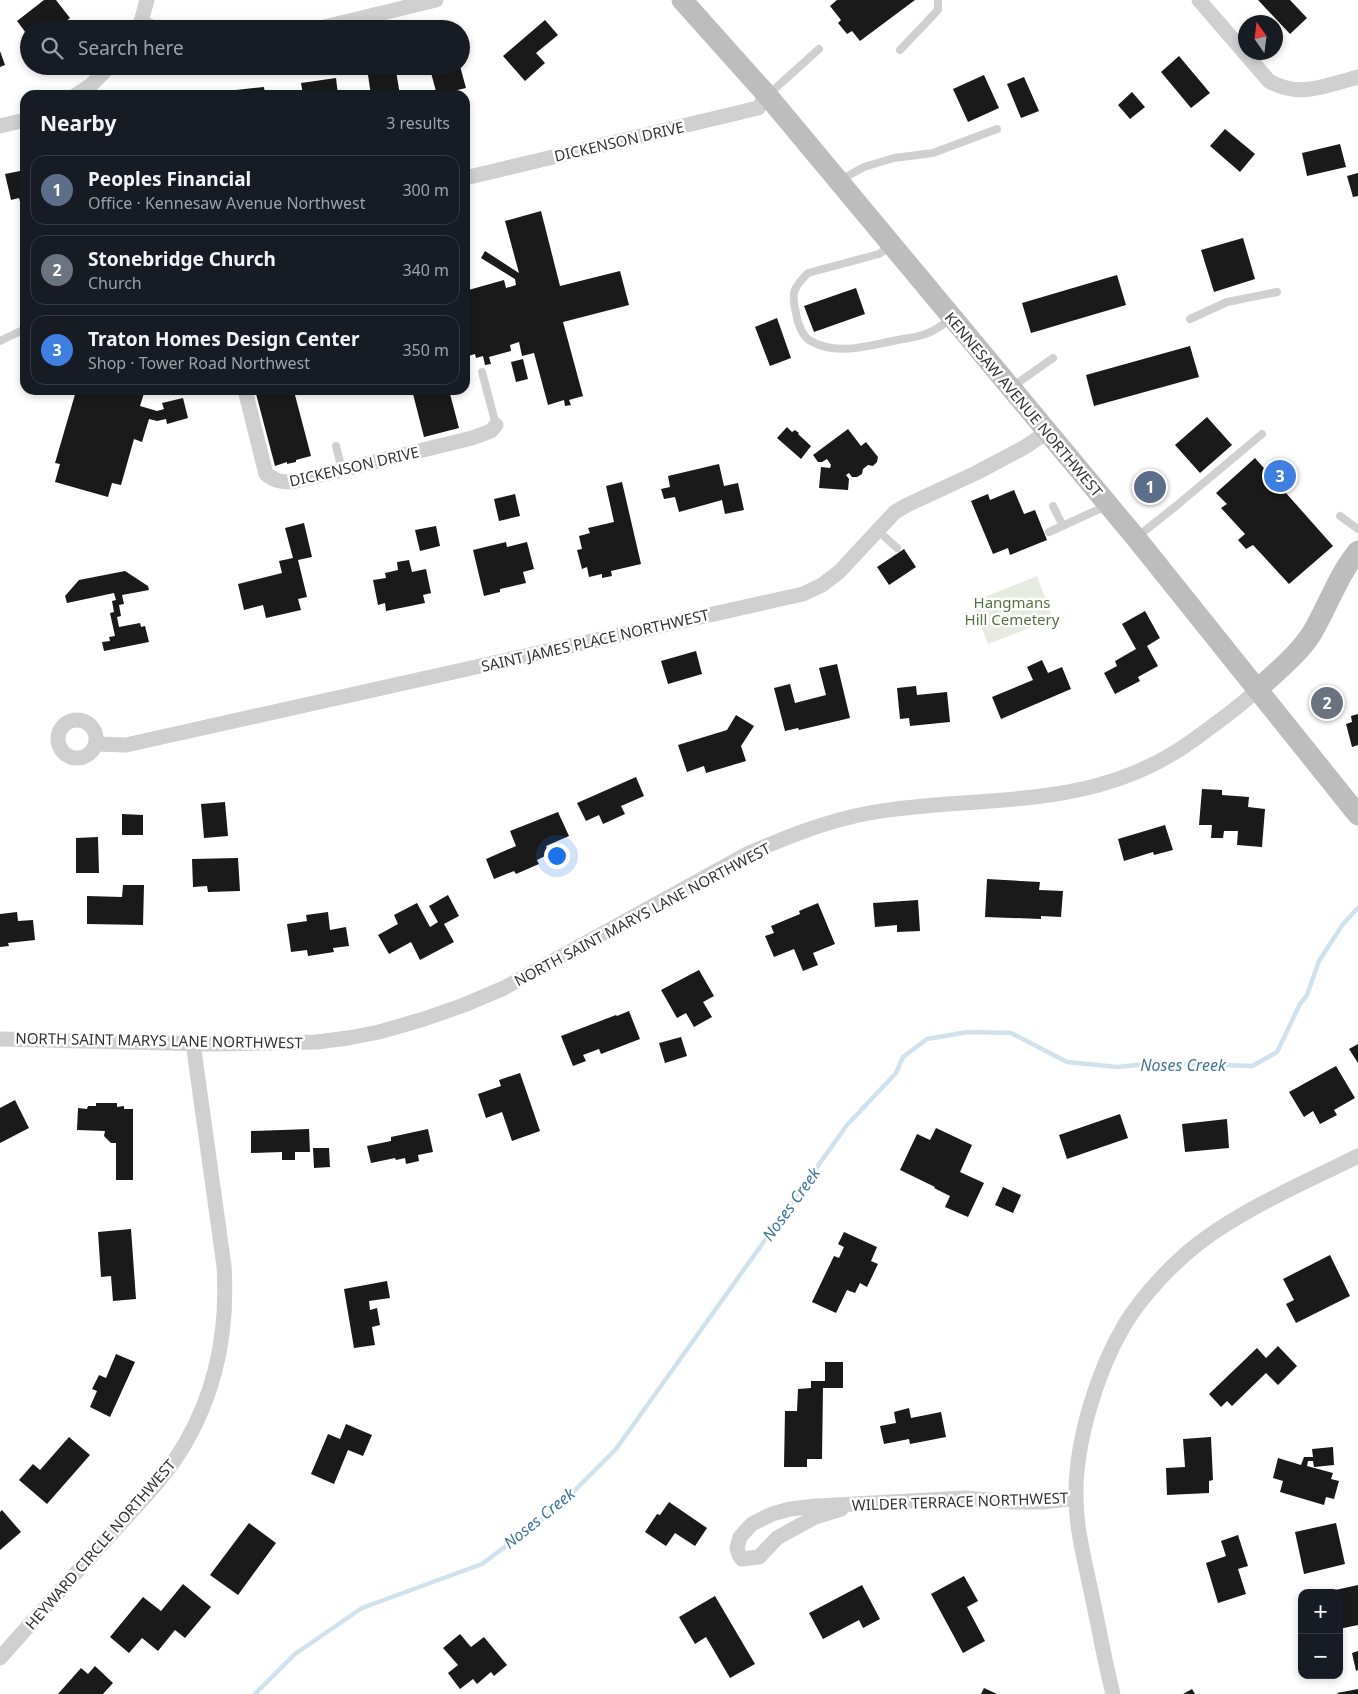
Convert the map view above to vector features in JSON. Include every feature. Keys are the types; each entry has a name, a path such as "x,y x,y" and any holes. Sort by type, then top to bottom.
{"street":[{"path":"141,20 147,0"},
{"path":"353,20 436,0"},
{"name":"KENNESAW AVENUE NORTHWEST","path":"682,0 767,95 1136,538 1358,815"},
{"path":"1198,0 1269,81 1280,88 1295,91 1319,88 1358,77"},
{"path":"84,90 101,75"},
{"name":"DICKENSON DRIVE","path":"470,177 758,108 767,95"},
{"path":"0,126 20,121"},
{"name":"DICKENSON DRIVE","path":"246,395 266,474 280,482 292,482 482,436 491,431 496,425"},
{"name":"SAINT JAMES PLACE NORTHWEST","path":"96,744 126,745 803,594 822,585 839,572 895,512 1024,448 1047,432"},
{"path":"1258,689 1295,655 1304,644 1340,579 1358,551"},
{"name":"NORTH SAINT MARYS LANE NORTHWEST","path":"0,1039 193,1043 317,1042 379,1032 464,1005 504,988 748,854 779,840 828,823 868,813 1049,795 1111,781 1148,766 1177,751 1245,702 1258,689"},
{"name":"HEYWARD CIRCLE NORTHWEST","path":"0,1658 163,1475 186,1442 204,1407 214,1378 222,1339 225,1287 224,1266 193,1043"},
{"path":"1113,1694 1078,1528 1076,1498 1078,1462 1082,1437 1111,1350 1125,1324 1143,1300 1165,1274 1198,1244 1231,1221 1358,1156"},
{"name":"WILDER TERRACE NORTHWEST","path":"844,1505 841,1509 815,1517 778,1538 759,1556 742,1559 739,1555 736,1548 740,1537 752,1524 772,1514 790,1509 844,1505 965,1498 1043,1502 1076,1498"}],"lane":[{"path":"900,50 938,10 938,0"},
{"path":"767,95 819,49"},
{"path":"839,181 864,167 894,158 933,153 998,129"},
{"path":"892,246 879,254 808,274 800,281 792,295 796,317 807,339 831,348 859,347 927,334 952,318"},
{"path":"1190,318 1227,302 1277,292"},
{"path":"0,340 20,331"},
{"path":"1010,388 1053,358"},
{"path":"482,372 496,425"},
{"path":"1136,538 1262,434"},
{"path":"336,446 342,470"},
{"path":"1049,532 1108,505"},
{"path":"1053,506 1063,526"},
{"path":"1340,516 1358,528"},
{"path":"878,530 897,548"}],"green space":[{"name":"Hangmans Hill Cemetery","path":"1037,576 1053,619 988,644 972,602"}],"building":[{"path":"44,0 56,0 70,18 67,20 20,20 20,25 17,21"},
{"path":"837,0 915,0 860,41 852,31 847,34 838,23 841,20 830,6"},
{"path":"1258,0 1290,0 1307,18 1290,34 1283,27 1283,15 1272,15"},
{"path":"545,20 558,35 536,53 545,63 525,81 503,56"},
{"path":"0,51 5,65 0,67"},
{"path":"1179,56 1210,93 1191,108 1161,72"},
{"path":"368,75 397,75 399,90 370,90"},
{"path":"432,75 462,75 466,88 436,90"},
{"path":"984,75 999,108 968,122 953,89"},
{"path":"1024,77 1039,111 1021,118 1007,84"},
{"path":"336,78 337,90 302,90 301,83"},
{"path":"264,87 264,90 236,90"},
{"path":"1132,92 1145,107 1130,119 1118,105"},
{"path":"1225,129 1255,154 1240,172 1210,146"},
{"path":"1340,144 1346,167 1307,176 1302,153"},
{"path":"20,171 20,202 19,198 11,200 5,174"},
{"path":"1358,173 1358,196 1353,197 1347,176"},
{"path":"541,211 560,286 620,271 629,305 563,322 583,396 569,400 571,405 565,406 564,400 548,405 534,353 522,356 519,342 510,345 511,351 489,357 491,364 485,365 483,356 476,358 475,354 470,356 470,290 504,280 506,288 516,285 515,279 481,258 485,251 519,273 505,221"},
{"path":"1243,238 1255,279 1214,292 1201,250"},
{"path":"1117,275 1126,305 1031,333 1022,303"},
{"path":"856,288 865,314 814,332 804,306"},
{"path":"777,318 791,358 770,366 755,327"},
{"path":"1190,346 1199,377 1094,406 1086,375"},
{"path":"523,359 528,379 516,382 511,362"},
{"path":"75,395 143,395 140,406 157,411 164,409 162,403 183,398 188,418 167,424 166,419 157,421 149,419 142,442 134,439 121,485 112,483 108,497 55,482 60,464 55,463"},
{"path":"256,395 295,395 311,456 296,460 296,462 287,464 287,462 275,466"},
{"path":"413,395 450,395 459,428 424,437"},
{"path":"1207,417 1232,445 1200,473 1175,445"},
{"path":"787,427 792,432 795,430 799,433 811,446 801,459 777,438"},
{"path":"848,429 861,446 866,442 878,457 877,462 873,466 868,465 863,469 862,474 857,477 852,477 849,473 846,475 849,479 848,490 819,488 821,467 830,468 831,465 827,459 818,462 813,455"},
{"path":"1255,458 1333,546 1289,584 1253,545 1246,549 1238,540 1245,534 1221,508 1227,504 1216,493"},
{"path":"719,464 724,486 738,483 744,510 725,514 722,500 679,512 675,497 664,499 661,489 670,487 668,476"},
{"path":"622,482 641,564 611,571 612,576 602,578 602,574 589,577 587,567 582,569 577,550 582,549 579,536 590,533 588,528 614,522 606,486"},
{"path":"1014,490 1024,514 1035,510 1047,540 1010,555 1008,548 993,554 971,501 988,494 990,500"},
{"path":"515,494 520,516 499,521 494,499"},
{"path":"304,523 312,557 298,560 307,597 298,599 301,610 266,618 263,605 244,610 238,584 282,573 279,561 293,558 285,528"},
{"path":"436,526 440,546 420,551 415,530"},
{"path":"506,542 507,547 527,542 534,569 523,572 526,583 500,589 500,592 484,596 473,550"},
{"path":"904,549 916,567 889,585 877,567"},
{"path":"409,560 412,572 426,569 431,593 423,595 425,603 386,611 385,603 378,605 373,580 386,578 385,573 398,570 397,562"},
{"path":"125,571 148,586 149,590 122,595 124,604 119,605 121,616 117,617 119,627 140,623 141,627 145,626 149,642 104,651 102,642 110,641 109,637 115,636 110,613 114,612 112,601 116,600 114,593 67,603 65,596 79,580"},
{"path":"1145,611 1160,638 1147,646 1158,666 1138,677 1140,681 1115,694 1104,673 1117,666 1115,661 1136,649 1122,624"},
{"path":"696,651 702,674 668,684 661,661"},
{"path":"1042,660 1048,673 1062,667 1071,689 1001,719 992,697 1033,680 1027,667"},
{"path":"837,664 850,718 799,730 798,728 785,731 774,688 790,684 795,703 826,695 819,668"},
{"path":"916,686 917,695 947,692 950,722 910,726 909,718 900,719 897,688"},
{"path":"1358,714 1358,745 1352,747 1346,724 1352,722 1351,716"},
{"path":"736,715 754,726 741,746 746,761 706,773 704,766 687,772 678,745 727,730"},
{"path":"636,777 644,796 621,806 625,814 603,824 599,815 586,821 577,803"},
{"path":"1202,789 1222,790 1222,795 1249,797 1248,807 1265,809 1262,847 1237,845 1238,831 1224,831 1223,838 1211,838 1212,825 1199,825"},
{"path":"225,802 228,836 204,838 201,804"},
{"path":"558,812 569,836 546,846 549,854 537,860 539,864 516,874 514,871 494,879 486,859 516,846 510,831"},
{"path":"122,814 143,815 143,835 122,835"},
{"path":"1165,825 1173,850 1154,855 1153,852 1124,861 1118,839"},
{"path":"98,837 99,873 76,873 76,838"},
{"path":"238,858 240,891 208,892 207,886 193,887 192,859"},
{"path":"987,879 1040,882 1039,890 1063,891 1061,917 1041,916 1041,919 985,917"},
{"path":"123,885 144,885 143,925 87,924 87,896 122,897"},
{"path":"448,895 459,916 444,924 454,942 420,960 411,942 389,954 378,935 398,924 394,915 417,903 430,927 438,922 429,906"},
{"path":"918,900 920,931 897,932 897,925 875,927 873,903"},
{"path":"818,903 835,944 813,953 818,965 803,971 794,949 774,957 765,936 774,933 771,926 800,914 799,911"},
{"path":"17,912 18,921 33,920 35,940 8,943 9,946 0,947 0,914"},
{"path":"328,912 330,930 346,927 349,946 333,948 334,952 308,956 307,950 291,952 287,924 307,921 306,915"},
{"path":"699,970 714,996 703,1002 712,1017 694,1027 686,1013 677,1018 661,990"},
{"path":"629,1011 640,1039 601,1054 599,1049 583,1055 586,1061 573,1066 561,1036"},
{"path":"681,1037 687,1056 665,1063 659,1043"},
{"path":"1358,1044 1358,1063 1349,1049"},
{"path":"1336,1066 1355,1098 1334,1110 1337,1115 1320,1124 1313,1111 1304,1117 1289,1092"},
{"path":"520,1073 540,1131 512,1141 502,1112 486,1118 478,1094 501,1086 499,1080"},
{"path":"15,1100 29,1128 0,1143 0,1108"},
{"path":"96,1103 117,1103 117,1107 124,1106 124,1109 133,1109 133,1180 116,1180 116,1143 111,1143 104,1136 105,1131 77,1130 78,1108 87,1109 88,1106 96,1106"},
{"path":"1120,1114 1128,1138 1067,1159 1059,1135"},
{"path":"1227,1119 1229,1148 1185,1152 1182,1124"},
{"path":"936,1128 972,1145 960,1172 984,1183 968,1217 945,1207 950,1196 900,1170 917,1134 930,1140"},
{"path":"309,1129 310,1152 295,1152 295,1160 282,1160 282,1152 251,1153 251,1131"},
{"path":"428,1129 433,1152 418,1155 419,1161 406,1164 405,1158 396,1160 395,1158 371,1163 367,1146 391,1141 391,1137"},
{"path":"313,1148 329,1148 330,1167 314,1168"},
{"path":"1003,1187 1021,1195 1013,1213 995,1205"},
{"path":"131,1229 136,1299 113,1301 111,1276 101,1277 98,1232"},
{"path":"844,1232 877,1247 871,1261 878,1264 867,1287 860,1283 855,1293 847,1290 836,1313 812,1302 834,1256 839,1258 844,1247 838,1244"},
{"path":"1330,1255 1350,1296 1296,1323 1286,1304 1294,1300 1283,1279"},
{"path":"387,1281 390,1298 369,1301 370,1310 377,1308 380,1325 372,1327 375,1345 354,1348 344,1289"},
{"path":"1278,1346 1297,1366 1278,1385 1266,1373 1232,1406 1227,1401 1221,1407 1209,1394 1257,1348 1266,1358"},
{"path":"116,1354 135,1362 110,1417 90,1407 97,1391 92,1389 99,1375 106,1378"},
{"path":"825,1362 843,1362 843,1388 823,1388 822,1459 807,1459 807,1467 784,1467 785,1411 797,1411 798,1389 811,1388 811,1381 825,1381"},
{"path":"909,1408 911,1418 941,1412 946,1437 910,1444 909,1439 884,1444 880,1426 896,1423 894,1412"},
{"path":"346,1424 372,1435 363,1456 348,1450 334,1484 311,1474 328,1434 340,1439"},
{"path":"69,1437 90,1455 47,1504 19,1480 33,1464 40,1470"},
{"path":"1211,1437 1213,1480 1209,1481 1209,1493 1167,1495 1166,1468 1185,1467 1183,1439"},
{"path":"1333,1447 1334,1465 1314,1467 1313,1461 1308,1461 1307,1466 1333,1473 1331,1479 1339,1481 1334,1499 1326,1497 1324,1505 1280,1492 1283,1481 1273,1478 1278,1458 1301,1465 1304,1457 1313,1457 1312,1449"},
{"path":"669,1502 707,1528 695,1546 675,1533 666,1546 645,1532 657,1514 660,1515"},
{"path":"2,1510 21,1532 0,1550 0,1512"},
{"path":"249,1523 276,1543 238,1595 210,1575"},
{"path":"1336,1523 1345,1564 1304,1574 1295,1532"},
{"path":"1238,1535 1248,1566 1238,1569 1246,1594 1218,1603 1206,1563 1226,1556 1221,1541"},
{"path":"964,1576 978,1601 967,1607 985,1641 963,1653 931,1594"},
{"path":"183,1584 211,1607 185,1638 175,1630 158,1651 142,1638 129,1653 110,1637 143,1597 161,1611"},
{"path":"862,1585 880,1619 863,1628 859,1620 823,1639 809,1613"},
{"path":"1358,1585 1358,1625 1343,1628 1343,1589 1340,1589"},
{"path":"715,1596 755,1664 730,1678 706,1637 695,1644 679,1617"},
{"path":"460,1634 471,1647 484,1637 507,1665 494,1676 491,1672 477,1684 473,1679 460,1689 448,1673 458,1665 443,1648"},
{"path":"1358,1651 1358,1670 1356,1671 1352,1653"},
{"path":"95,1666 113,1683 103,1694 58,1694 81,1668 88,1674"},
{"path":"984,1688 997,1694 981,1694"},
{"path":"1192,1689 1195,1694 1183,1694"},
{"path":"1358,1689 1358,1694 1337,1693"}],"waterway":[{"name":"Noses Creek","path":"255,1694 295,1654 362,1608 482,1564 558,1507 616,1449 847,1125 896,1073 903,1057 927,1039 968,1032 1011,1033 1067,1062 1117,1067 1157,1063 1252,1066 1277,1052 1300,1004 1307,995 1319,961 1343,924 1358,908"}],"place":[{"name":"Traton Homes Design Center","path":"1280,476"},
{"name":"Peoples Financial","path":"1150,487"},
{"name":"Stonebridge Church","path":"1327,703"}]}
